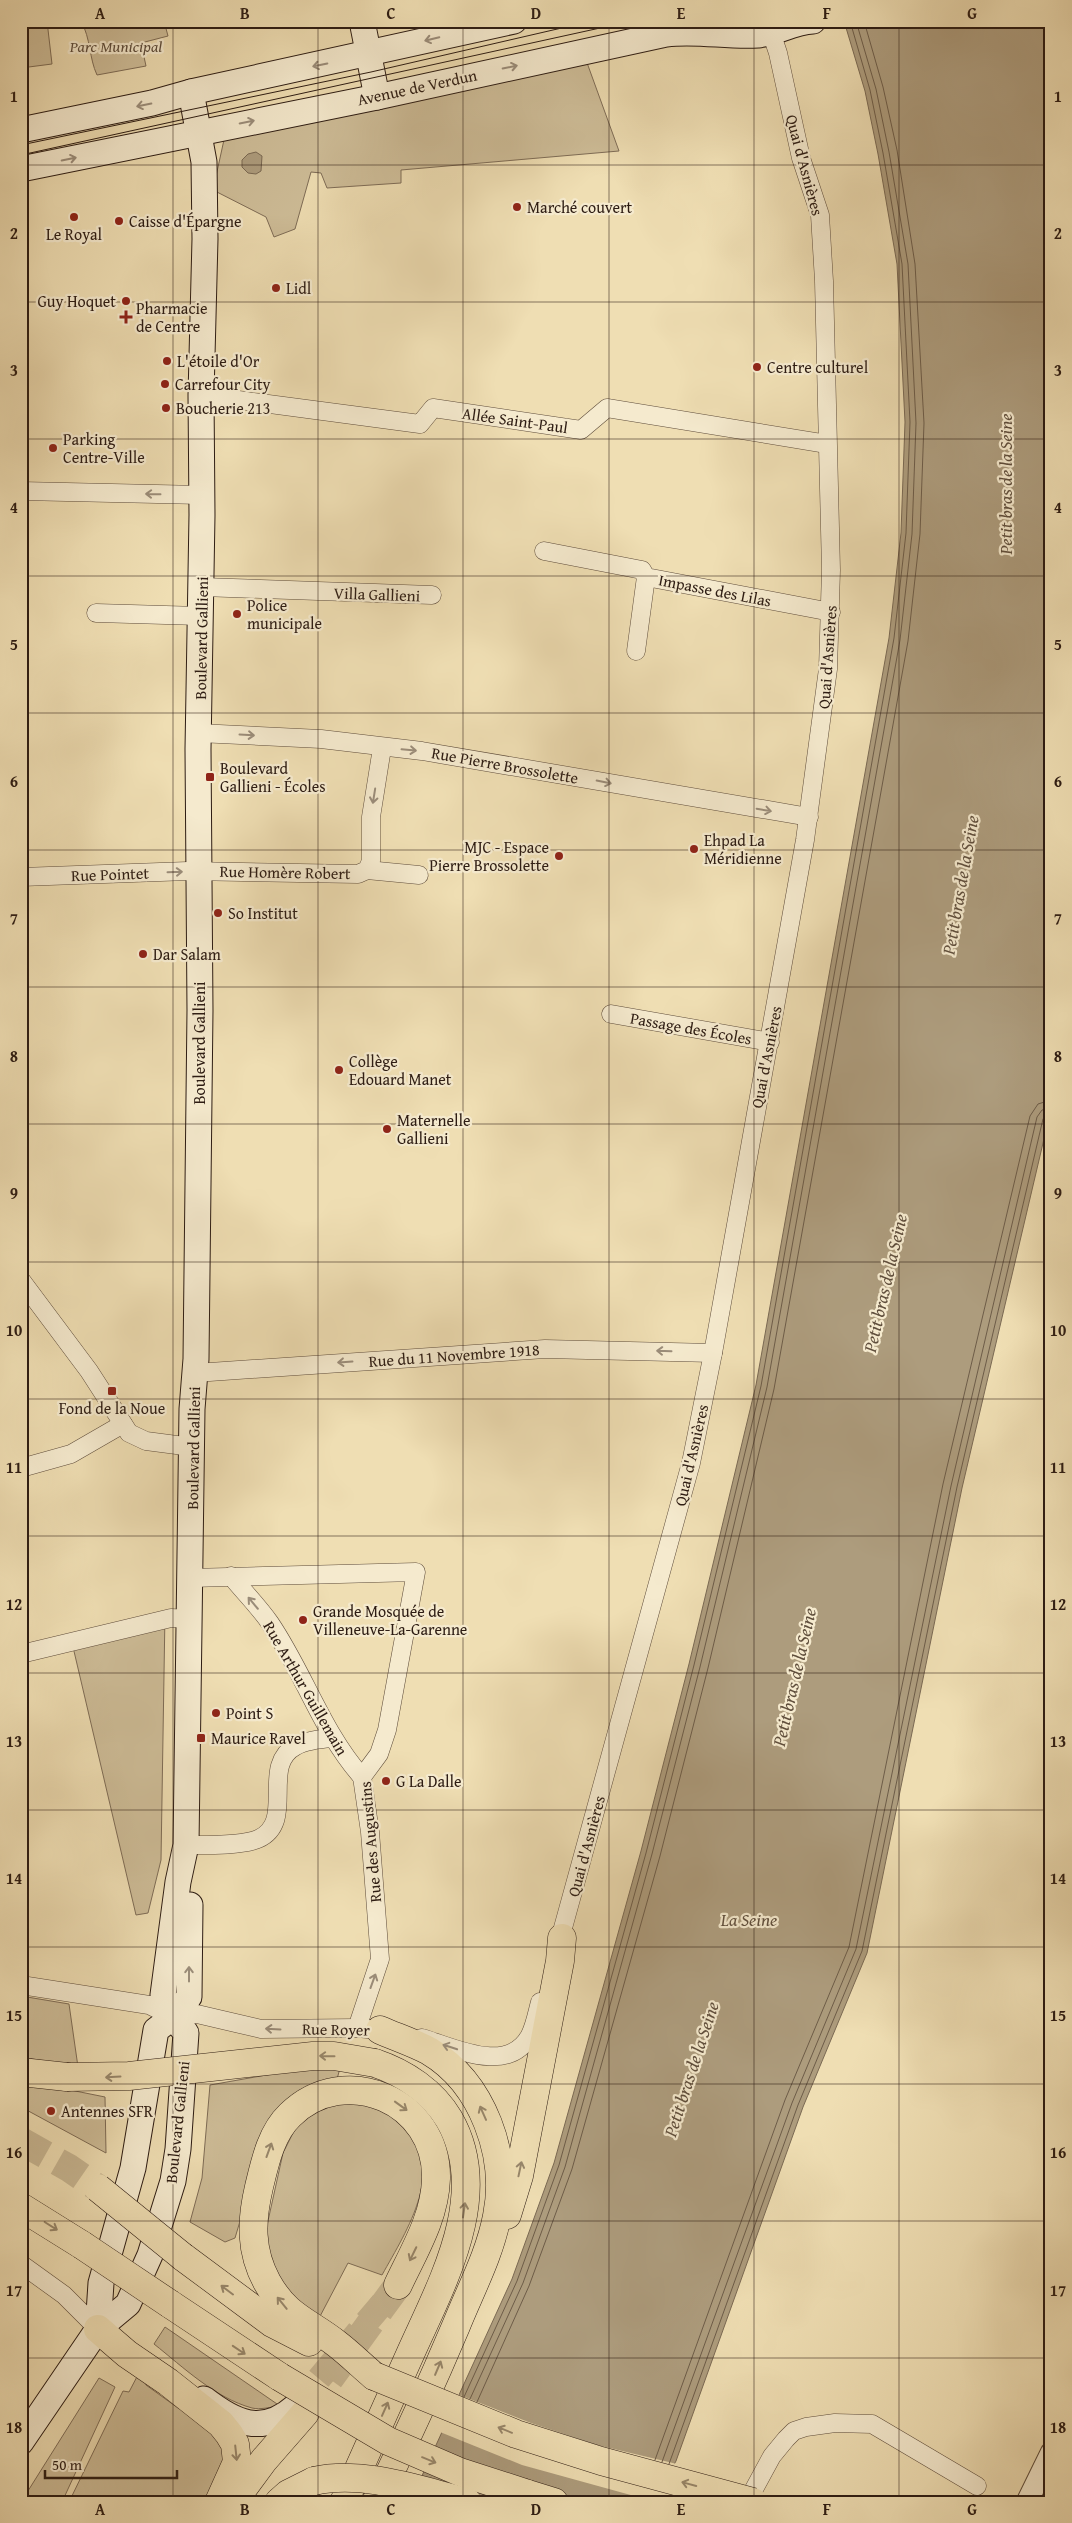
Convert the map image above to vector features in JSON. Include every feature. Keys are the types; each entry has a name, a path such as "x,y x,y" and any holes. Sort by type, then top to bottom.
{"main road":[{"path":"362,21 376,96"},
{"path":"21,130 152,103 191,92 514,21"},
{"name":"Avenue de Verdun","path":"21,169 666,34 690,31 749,35 769,27 813,21"},
{"name":"Boulevard Gallieni","path":"21,2442 98,2329 128,2304 150,2254 173,2181 180,2123 186,2033 173,2017 163,1995 178,1882 186,1845 192,1447 195,1373 200,1010 198,733 202,588 201,395 205,239 204,162 191,92"},
{"path":"449,2343 485,2282 512,2202 560,1961 562,1938"},
{"name":"Boulevard Gallieni","path":"98,2329 101,2283 133,2168 156,2030 173,2017"},
{"path":"369,2029 429,2052 461,2078 482,2110 494,2144 499,2189 497,2217 490,2242 413,2426 376,2502"},
{"path":"21,2072 67,2077 129,2076 313,2056 334,2056 375,2063 401,2074 418,2085 444,2112 458,2136 462,2150 466,2193 461,2227 441,2285 344,2502"},
{"path":"374,2376 336,2343 306,2325 287,2310 267,2282 254,2250 253,2216 262,2175 275,2135 290,2114 323,2095 356,2091 387,2097 415,2118 429,2142 436,2176 433,2206 398,2285"},
{"path":"98,2188 183,2257 272,2323 374,2376 516,2434 601,2461 753,2502"},
{"path":"21,2207 82,2245 280,2377 351,2421 405,2449 460,2472 554,2502"},
{"path":"98,2329 133,2346 214,2407 238,2419 252,2424 269,2424 300,2410"},
{"path":"98,2329 128,2354 176,2388 221,2424 230,2434 235,2444 237,2462 219,2502"},
{"path":"232,2502 300,2410"},
{"path":"279,2502 288,2494 314,2481 337,2477 362,2478 467,2502"}],"street":[{"name":"Quai d'Asnières","path":"498,2057 518,2050 530,2036 551,1960 562,1938 691,1463 713,1353 765,1060 770,1042 809,817 828,669 831,612 824,281 820,215 801,158 778,54 769,27"},
{"name":"Allée Saint-Paul","path":"201,395 420,424 434,408 581,430 607,408 827,444"},
{"path":"21,490 202,495"},
{"name":"Impasse des Lilas","path":"544,551 642,570 646,577 831,612"},
{"path":"636,651 646,577"},
{"name":"Villa Gallieni","path":"202,588 432,595"},
{"path":"96,613 200,616"},
{"name":"Rue Pierre Brossolette","path":"198,733 321,739 382,748 422,751 809,817"},
{"name":"Rue Homère Robert","path":"199,871 358,874 366,870 371,861 371,817 382,748"},
{"path":"366,870 419,875"},
{"name":"Rue Pointet","path":"21,877 199,871"},
{"name":"Passage des Écoles","path":"611,1014 770,1042"},
{"path":"21,1280 89,1371 129,1433 140,1438 192,1447"},
{"name":"Rue du 11 Novembre 1918","path":"195,1373 553,1349 713,1353"},
{"path":"21,1468 71,1454 123,1424"},
{"name":"Rue des Augustins","path":"231,1576 416,1572 387,1730 379,1754 362,1776 370,1832 380,1959 369,2029"},
{"path":"190,1578 231,1576"},
{"name":"Rue Arthur Guillemain","path":"231,1576 270,1623 333,1738 346,1759 362,1776"},
{"path":"21,1654 171,1618 190,1618"},
{"path":"186,1845 250,1841 263,1836 275,1820 278,1769 283,1756 296,1745 333,1738"},
{"path":"21,1985 149,2005 173,2017"},
{"name":"Rue Royer","path":"173,2017 197,2014 261,2029 369,2029 413,2036 476,2054 498,2057"},
{"path":"21,2264 64,2295 98,2329"},
{"path":"747,2502 772,2456 786,2439 794,2432 806,2427 835,2423 872,2424 977,2486"},
{"path":"1027,2502 1051,2453"}],"green space":[{"name":"Parc Municipal","path":"21,21 47,21 52,64 21,68"},
{"name":"Parc Municipal","path":"81,21 164,21 168,36 141,43 146,66 97,75 87,35"},
{"path":"586,60 619,151 401,170 401,183 327,188 321,173 311,172 295,229 274,237 266,217 213,190 227,126"},
{"path":"165,1613 161,1860 148,1913 136,1915 73,1647"},
{"path":"21,1996 69,2004 78,2067 21,2057"},
{"path":"306,2068 340,2068 336,2083 254,2174 235,2238 225,2242 190,2222 202,2178 210,2085"},
{"path":"21,2080 105,2097 106,2153 21,2107"},
{"path":"355,2102 385,2110 400,2123 415,2140 422,2158 423,2178 412,2218 382,2275 348,2263 317,2322 305,2318 269,2262 266,2230 283,2153 298,2123 324,2104"},
{"path":"165,2327 280,2406 262,2409 252,2408 225,2397 212,2389 154,2344"},
{"path":"141,2369 146,2385 178,2408 194,2410 208,2430 228,2444 213,2502 69,2502 123,2391 129,2392"},
{"path":"99,2378 115,2387 62,2502 21,2502"}],"water":[{"name":"La Seine","path":"844,21 1051,21 1051,1109 962,1488 867,1953 803,2107 676,2461 653,2502 410,2502 512,2279 554,2163 641,1851 689,1664 756,1385 889,638 901,533 905,422 897,264 865,91"},
{"path":"256,152 262,156 261,171 256,174 248,173 242,167 242,160 248,154"}],"pier":[{"path":"457,2394 531,2423 597,2445 677,2464 656,2502 522,2465 440,2432"}],"tunnel":[{"path":"21,2141 69,2168 98,2188"},
{"path":"295,2407 398,2285"},
{"path":"305,2413 398,2285"}],"tram line":[{"path":"21,145 371,72 592,21"},
{"path":"21,155 632,21"},
{"path":"764,21 813,21"}],"place":[{"name":"Marché couvert","path":"517,207"},
{"name":"Le Royal","path":"74,217"},
{"name":"Caisse d'Épargne","path":"119,221"},
{"name":"Lidl","path":"276,288"},
{"name":"Guy Hoquet","path":"126,301"},
{"name":"Pharmacie de Centre","path":"126,317"},
{"name":"L'étoile d'Or","path":"167,361"},
{"name":"Centre culturel","path":"757,367"},
{"name":"Carrefour City","path":"165,384"},
{"name":"Boucherie 213","path":"166,408"},
{"name":"Parking Centre-Ville","path":"53,448"},
{"name":"Police municipale","path":"237,614"},
{"name":"Boulevard Gallieni - Écoles","path":"210,777"},
{"name":"Ehpad La Méridienne","path":"694,849"},
{"name":"MJC - Espace Pierre Brossolette","path":"559,856"},
{"name":"So Institut","path":"218,913"},
{"name":"Dar Salam","path":"143,954"},
{"name":"Collège Edouard Manet","path":"339,1070"},
{"name":"Maternelle Gallieni","path":"387,1129"},
{"name":"Fond de la Noue","path":"112,1391"},
{"name":"Grande Mosquée de Villeneuve-La-Garenne","path":"303,1620"},
{"name":"Point S","path":"216,1713"},
{"name":"Maurice Ravel","path":"201,1738"},
{"name":"G La Dalle","path":"386,1781"},
{"name":"Antennes SFR","path":"51,2111"}],"water label":[{"name":"Petit bras de la Seine","path":"1005,484"},
{"name":"Petit bras de la Seine","path":"960,885"},
{"name":"Petit bras de la Seine","path":"885,1283"},
{"name":"Petit bras de la Seine","path":"794,1677"},
{"name":"Petit bras de la Seine","path":"691,2069"}]}
